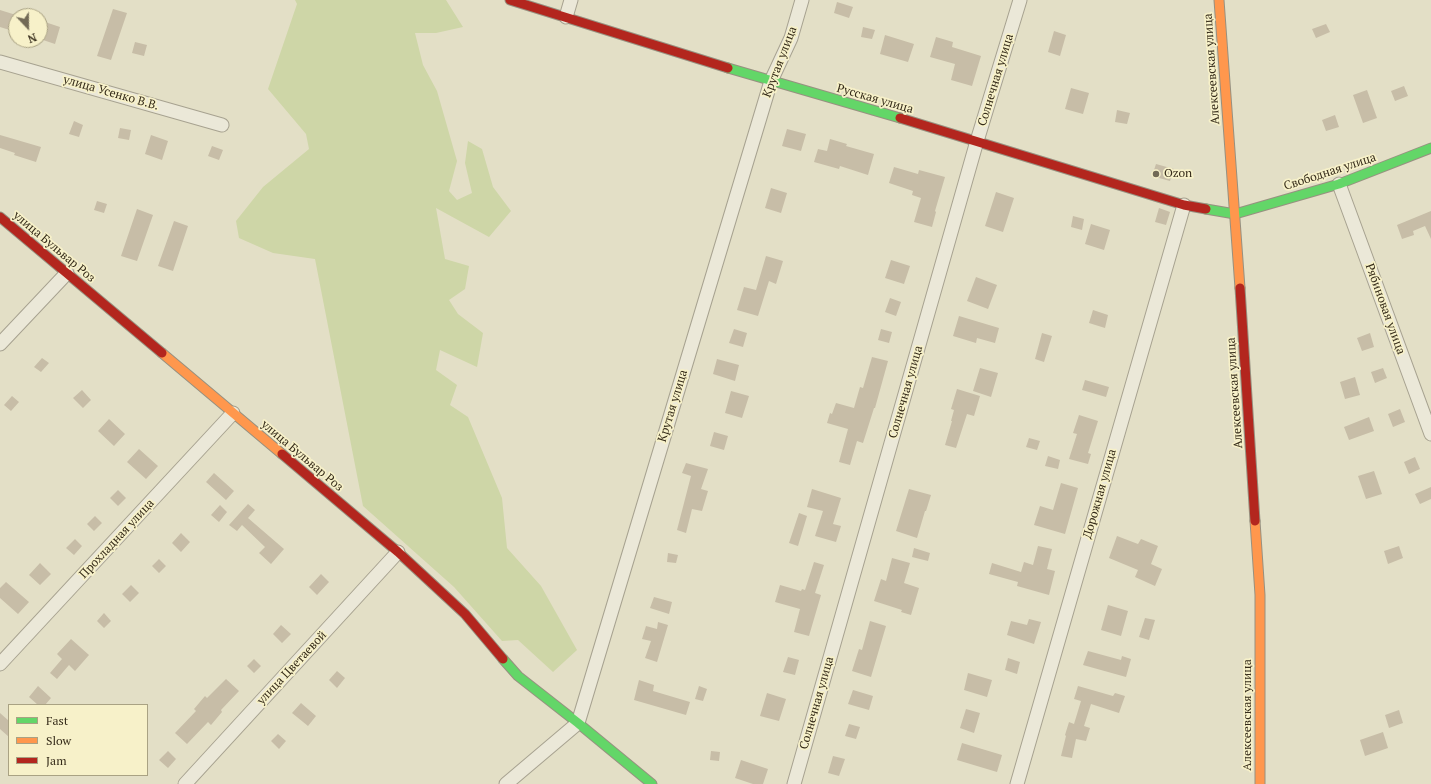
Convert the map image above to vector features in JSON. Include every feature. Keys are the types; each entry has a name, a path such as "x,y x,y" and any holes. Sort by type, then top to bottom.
{"street":[{"name":"Русская улица","path":"510,0 771,81 977,141 1184,205 1235,214"},
{"path":"566,17 571,0"},
{"name":"Крутая улица","path":"578,723 771,81 791,38 802,0"},
{"name":"Солнечная улица","path":"794,784 977,141 1020,0"},
{"name":"Алексеевская улица","path":"1219,0 1235,214 1260,595 1260,784"},
{"name":"улица Усенко В.В.","path":"0,62 222,125"},
{"name":"Свободная улица","path":"1235,214 1339,184 1431,148"},
{"name":"Рябиновая улица","path":"1339,184 1431,434"},
{"name":"Дорожная улица","path":"1017,784 1184,205"},
{"name":"улица Бульвар Роз","path":"0,217 398,552 465,614 518,676 578,723"},
{"path":"0,344 66,273"},
{"name":"Прохладная улица","path":"0,664 233,413"},
{"name":"улица Цветаевой","path":"185,784 398,552"},
{"path":"506,784 578,723 652,784"}],"green space":[{"path":"295,0 446,0 463,27 436,33 415,33 423,65 437,91 457,161 449,191 457,200 472,193 465,163 468,141 482,149 493,187 511,211 489,237 436,208 445,259 469,266 465,289 449,300 458,314 483,333 477,367 440,350 436,370 457,385 450,405 468,417 502,498 507,548 541,586 577,650 553,672 518,640 502,641 454,587 363,506 315,259 273,253 239,238 236,221 263,187 309,149 306,134 268,89 297,4"}],"building":[{"path":"837,2 853,7 849,18 834,13"},
{"path":"113,9 127,13 111,60 97,56"},
{"path":"0,10 8,12 8,30 0,27"},
{"path":"48,23 60,27 55,44 48,42"},
{"path":"1326,24 1330,32 1316,38 1312,29"},
{"path":"863,27 875,30 872,39 861,37"},
{"path":"1054,31 1066,35 1060,56 1048,52"},
{"path":"885,35 914,44 908,62 880,54"},
{"path":"936,37 953,42 952,47 981,56 972,86 951,80 955,64 930,57"},
{"path":"135,42 147,45 144,56 132,53"},
{"path":"1404,86 1408,96 1395,101 1391,91"},
{"path":"1071,88 1089,93 1083,114 1065,109"},
{"path":"1367,90 1377,118 1363,123 1353,95"},
{"path":"1117,110 1130,113 1127,124 1115,122"},
{"path":"1335,115 1339,127 1326,131 1322,120"},
{"path":"74,121 83,125 79,137 69,134"},
{"path":"120,128 131,130 129,140 118,138"},
{"path":"787,129 806,134 801,151 782,146"},
{"path":"0,135 41,147 36,162 14,155 15,153 0,148"},
{"path":"151,135 168,141 162,160 145,154"},
{"path":"830,139 847,144 846,146 874,154 868,175 840,166 839,169 814,162 818,149 827,151"},
{"path":"212,146 223,150 219,160 208,156"},
{"path":"1156,164 1174,169 1170,181 1152,176"},
{"path":"894,167 918,174 919,170 945,177 932,227 914,222 921,198 912,195 913,191 889,183"},
{"path":"771,188 787,193 781,213 765,208"},
{"path":"996,192 1014,198 1003,232 985,226"},
{"path":"97,201 107,204 104,213 94,210"},
{"path":"1159,208 1170,212 1166,225 1155,222"},
{"path":"137,209 153,215 137,261 121,256"},
{"path":"1431,211 1431,239 1425,226 1413,231 1414,235 1402,239 1397,225"},
{"path":"1073,216 1084,219 1082,230 1071,227"},
{"path":"174,221 188,226 173,271 158,266"},
{"path":"1091,224 1110,230 1104,250 1085,244"},
{"path":"766,256 783,261 776,284 769,281 758,316 737,310 744,287 756,290"},
{"path":"891,260 910,266 904,284 885,278"},
{"path":"976,277 997,285 988,309 967,301"},
{"path":"890,298 901,302 896,316 885,312"},
{"path":"1093,310 1108,315 1105,328 1089,323"},
{"path":"959,316 999,328 995,343 977,338 976,343 953,336"},
{"path":"734,329 747,333 743,347 729,343"},
{"path":"881,329 892,332 889,343 878,340"},
{"path":"1042,333 1052,336 1044,362 1035,359"},
{"path":"1370,333 1374,347 1362,351 1357,338"},
{"path":"872,357 888,361 875,408 863,443 857,441 850,465 839,462 848,429 827,423 830,413 832,414 836,403 854,408 860,387 863,388"},
{"path":"42,358 49,363 41,372 34,367"},
{"path":"717,359 739,365 735,381 713,374"},
{"path":"980,368 998,373 991,397 973,391"},
{"path":"1383,368 1387,378 1375,383 1371,372"},
{"path":"1355,377 1360,395 1345,399 1340,382"},
{"path":"1085,380 1109,387 1106,397 1082,390"},
{"path":"957,389 980,396 974,416 967,414 956,448 945,445 952,421 954,410 951,409"},
{"path":"82,390 91,400 83,408 73,398"},
{"path":"731,391 749,396 742,418 725,413"},
{"path":"12,396 19,402 11,411 4,405"},
{"path":"1400,409 1405,422 1393,427 1388,414"},
{"path":"1079,415 1098,421 1088,453 1091,454 1088,464 1069,459 1077,434 1073,433"},
{"path":"1369,417 1374,431 1349,440 1344,427"},
{"path":"109,419 125,434 114,446 98,431"},
{"path":"714,432 728,436 724,450 710,446"},
{"path":"1029,438 1040,441 1037,450 1026,447"},
{"path":"139,449 158,466 146,479 127,462"},
{"path":"1048,456 1060,460 1058,469 1045,466"},
{"path":"1415,457 1420,469 1409,474 1404,462"},
{"path":"686,463 708,469 701,489 708,491 702,511 692,509 686,533 677,530 691,476 682,473"},
{"path":"1374,471 1382,494 1366,499 1358,476"},
{"path":"214,473 234,491 226,500 206,482"},
{"path":"1061,483 1078,488 1065,534 1034,525 1040,506 1053,510"},
{"path":"1431,487 1431,499 1420,504 1415,494"},
{"path":"812,489 841,498 833,524 841,526 836,542 815,536 823,511 807,507"},
{"path":"909,489 931,495 917,538 896,531"},
{"path":"118,490 126,498 118,506 110,498"},
{"path":"248,504 255,510 248,518 284,549 271,564 259,553 265,547 242,525 237,531 229,525"},
{"path":"220,505 227,512 219,522 211,515"},
{"path":"799,513 807,516 798,546 789,543"},
{"path":"95,516 102,523 94,531 87,524"},
{"path":"181,533 190,542 181,552 172,543"},
{"path":"1117,536 1138,544 1141,539 1158,546 1151,564 1162,569 1155,586 1135,577 1138,570 1109,558"},
{"path":"75,539 82,546 74,555 66,548"},
{"path":"1038,546 1052,549 1047,569 1055,571 1049,595 1017,586 1018,582 989,574 992,563 1021,572 1024,562 1033,565"},
{"path":"1399,546 1403,558 1388,564 1384,551"},
{"path":"914,548 930,553 928,561 912,557"},
{"path":"668,553 678,555 676,563 667,562"},
{"path":"892,558 910,563 904,583 919,588 911,615 901,612 902,610 874,601 881,579 886,581"},
{"path":"159,559 166,566 159,573 152,566"},
{"path":"814,562 824,565 815,593 821,595 809,636 794,632 800,609 775,602 780,585 801,591 802,589 805,590"},
{"path":"40,563 51,574 40,585 29,575"},
{"path":"321,574 329,582 317,595 309,587"},
{"path":"6,582 29,602 18,614 0,598 0,588"},
{"path":"131,585 139,593 130,602 122,594"},
{"path":"654,597 672,602 669,614 650,608"},
{"path":"1108,605 1128,611 1121,636 1101,630"},
{"path":"104,613 111,621 104,628 97,621"},
{"path":"1145,618 1155,620 1149,640 1139,637"},
{"path":"1029,619 1041,622 1034,644 1007,635 1011,621 1027,625"},
{"path":"870,621 886,626 871,677 852,671 859,649 862,650"},
{"path":"658,622 668,625 657,662 645,658 651,641 642,639 646,626 657,629"},
{"path":"281,625 291,634 282,643 273,634"},
{"path":"71,639 89,655 75,671 69,665 57,679 50,673 62,659 57,654"},
{"path":"1088,651 1121,660 1122,656 1131,659 1126,677 1083,665"},
{"path":"788,657 799,660 795,675 783,672"},
{"path":"1008,658 1020,662 1017,674 1005,670"},
{"path":"254,659 261,666 254,673 247,666"},
{"path":"337,671 345,678 337,688 329,680"},
{"path":"968,673 992,680 987,697 964,690"},
{"path":"226,679 239,691 221,710 222,712 211,725 208,722 187,744 175,733 196,711 194,709 205,696 207,698"},
{"path":"639,680 654,685 653,691 690,702 686,715 634,700"},
{"path":"38,686 51,698 46,704 37,704 29,697"},
{"path":"699,686 707,689 703,701 695,699"},
{"path":"1078,686 1113,696 1115,693 1125,696 1119,713 1091,704 1084,726 1090,728 1086,741 1076,739 1072,758 1061,756 1069,722 1074,724 1081,701 1074,699"},
{"path":"853,690 873,696 869,710 848,704"},
{"path":"767,693 786,699 779,721 760,716"},
{"path":"301,703 316,716 308,726 292,713"},
{"path":"966,709 980,713 974,733 960,728"},
{"path":"1399,710 1403,723 1389,728 1385,715"},
{"path":"0,713 8,720 8,736 0,729"},
{"path":"849,724 860,727 856,739 845,736"},
{"path":"1383,732 1388,748 1365,756 1360,740"},
{"path":"278,734 286,741 279,749 271,741"},
{"path":"962,743 1002,755 997,772 957,760"},
{"path":"168,751 176,759 168,768 159,760"},
{"path":"711,751 720,752 719,761 710,760"},
{"path":"833,756 845,759 839,776 828,773"},
{"path":"741,760 768,769 763,784 753,784 735,778"}],"traffic: fast":[{"path":"728,68 900,118"},
{"path":"1206,209 1235,214 1339,184 1431,148"},
{"path":"503,659 518,676 652,784"}],"traffic: slow":[{"path":"1219,0 1240,288"},
{"path":"162,353 282,454"},
{"path":"1255,521 1260,595 1260,784"}],"traffic: jam":[{"path":"510,0 728,68"},
{"path":"900,118 1184,205 1206,209"},
{"path":"0,217 162,353"},
{"path":"1240,288 1255,521"},
{"path":"282,454 398,552 465,614 503,659"}],"place":[{"name":"Ozon","path":"1156,174"}]}
